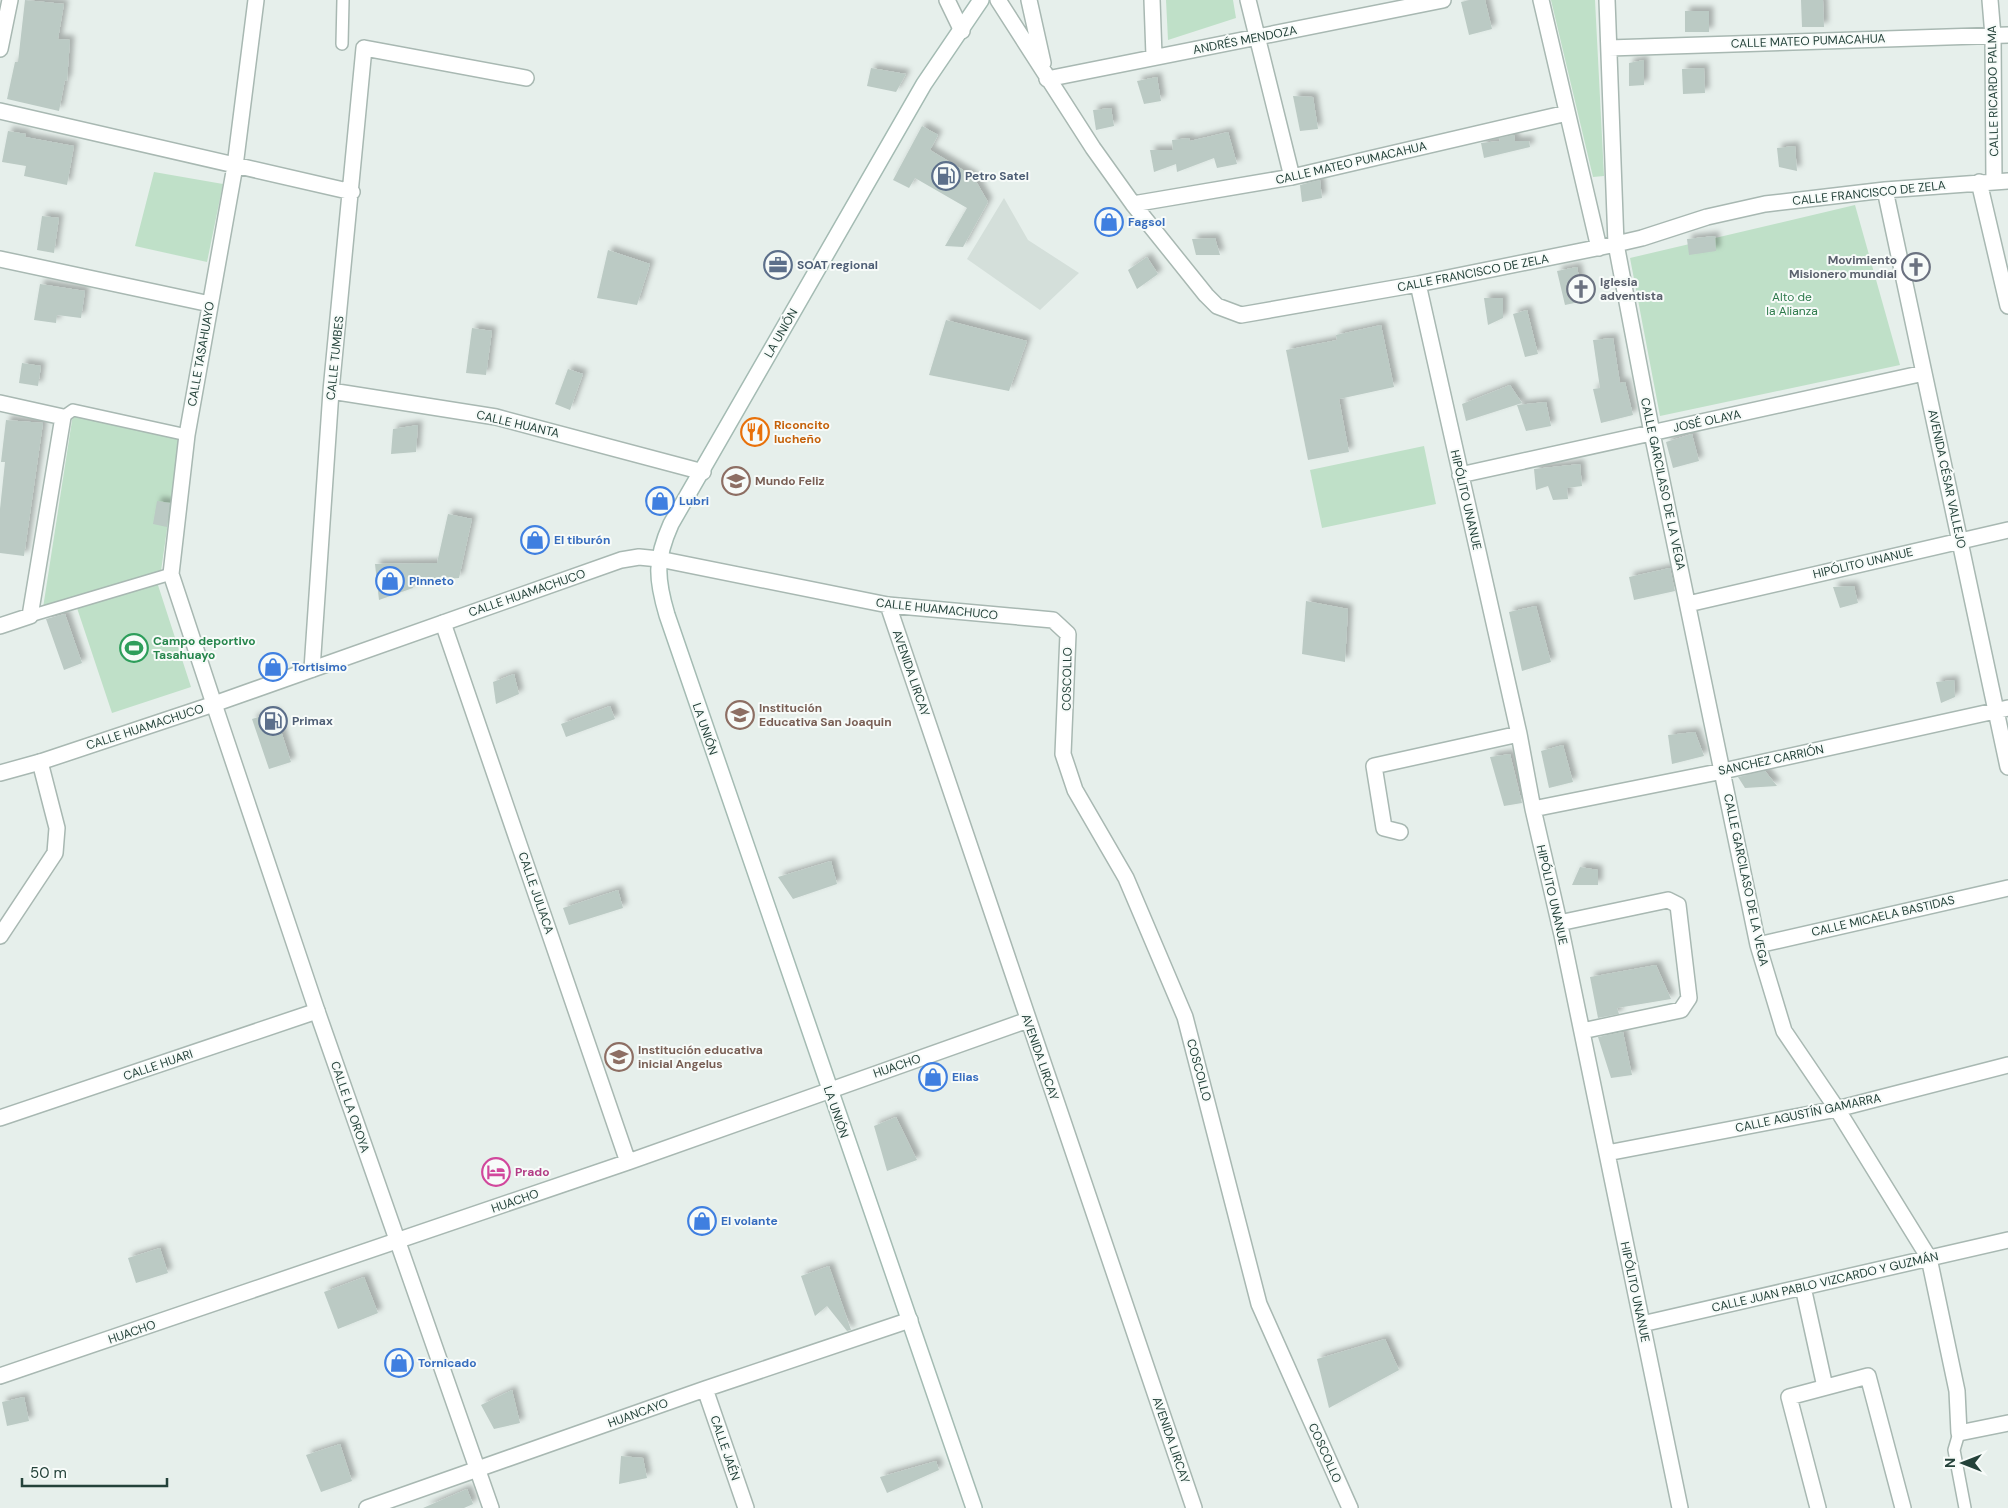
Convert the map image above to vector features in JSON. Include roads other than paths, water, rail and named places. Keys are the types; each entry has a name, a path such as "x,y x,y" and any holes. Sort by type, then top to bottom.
{"street":[{"path":"0,49 10,0"},
{"name":"CALLE TASAHUAYO","path":"214,704 171,574 187,434 235,166 256,0"},
{"path":"342,44 343,0"},
{"path":"947,0 962,30"},
{"name":"LA UNIÓN","path":"974,1508 910,1320 828,1090 667,615 660,589 659,559 671,524 924,84 982,0"},
{"name":"CALLE FRANCISCO DE ZELA","path":"998,0 1047,79 1133,204 1206,295 1217,306 1241,315 1258,314 1599,248 1642,238 1707,217 1765,204 1885,190 1994,182"},
{"name":"CALLE FRANCISCO DE ZELA","path":"1029,0 1033,26 1047,79"},
{"path":"1152,0 1154,56"},
{"path":"1248,0 1292,178"},
{"name":"ANDRÉS MENDOZA","path":"1047,79 1154,56 1258,38 1397,5 1443,0"},
{"path":"1541,0 1599,248"},
{"name":"CALLE GARCILASO DE LA VEGA","path":"1607,0 1616,244 1652,433 1758,945 1784,1031 1837,1109 1929,1258 1957,1391 1959,1432 1954,1450 1965,1508"},
{"name":"CALLE RICARDO PALMA","path":"1990,0 2001,36 1994,182 2008,306"},
{"name":"CALLE MATEO PUMACAHUA","path":"1609,48 2001,36"},
{"name":"CALLE TUMBES","path":"312,669 331,391 352,192 364,48 526,78"},
{"path":"0,111 352,192"},
{"name":"CALLE MATEO PUMACAHUA","path":"1133,204 1292,178 1567,113"},
{"name":"AVENIDA CÉSAR VALLEJO","path":"1885,190 1960,541 2002,710 2008,767"},
{"path":"0,259 210,304"},
{"name":"HIPÓLITO UNANUE","path":"1418,284 1519,734 1533,809 1582,1031 1680,1508"},
{"name":"JOSÉ OLAYA","path":"1460,475 1924,373"},
{"name":"CALLE HUANTA","path":"331,391 496,417 702,472"},
{"path":"0,403 63,417"},
{"path":"30,616 63,417 73,410 187,434"},
{"name":"HIPÓLITO UNANUE","path":"1688,604 2008,530"},
{"name":"CALLE HUAMACHUCO","path":"0,772 40,762 214,704 621,560 639,557 659,559 888,605 1053,620 1068,634"},
{"path":"0,626 171,574"},
{"name":"AVENIDA LIRCAY","path":"888,605 1194,1508"},
{"name":"CALLE JULIACA","path":"443,623 628,1162"},
{"name":"COSCOLLO","path":"1068,634 1064,754 1075,790 1126,878 1185,1017 1259,1304 1350,1508"},
{"name":"CALLE LA OROYA","path":"214,704 317,1011 491,1508"},
{"name":"SANCHEZ CARRIÓN","path":"1533,809 2002,710"},
{"path":"1400,832 1384,828 1374,766 1519,734"},
{"path":"0,936 55,853 57,828 40,762"},
{"name":"CALLE MICAELA BASTIDAS","path":"1758,945 2008,888"},
{"path":"1559,923 1668,900 1678,905 1689,998 1681,1010 1582,1031"},
{"name":"CALLE HUARI","path":"0,1118 317,1011"},
{"name":"HUACHO","path":"0,1376 397,1242 1028,1020"},
{"name":"CALLE AGUSTÍN GAMARRA","path":"1606,1153 1837,1109 2008,1065"},
{"name":"CALLE JUAN PABLO VIZCARDO Y GUZMÁN","path":"1642,1324 2008,1240"},
{"path":"1803,1287 1825,1387"},
{"name":"HUANCAYO","path":"367,1508 705,1389 910,1320"},
{"path":"1818,1508 1789,1397 1868,1376 1903,1508"},
{"name":"CALLE JAÉN","path":"705,1389 746,1508"},
{"path":"1959,1432 2008,1423"}],"place":[{"name":"Petro Satel","path":"946,176"},
{"name":"Fagsol","path":"1109,222"},
{"name":"SOAT regional","path":"778,265"},
{"name":"Movimiento Misionero mundial","path":"1916,267"},
{"name":"Iglesia adventista","path":"1581,289"},
{"name":"Riconcito lucheño","path":"755,432"},
{"name":"Mundo Feliz","path":"736,481"},
{"name":"Lubri","path":"660,501"},
{"name":"El tiburón","path":"535,540"},
{"name":"Pinneto","path":"390,581"},
{"name":"Campo deportivo Tasahuayo","path":"134,648"},
{"name":"Tortisimo","path":"273,667"},
{"name":"Institución Educativa San Joaquin","path":"740,715"},
{"name":"Primax","path":"273,721"},
{"name":"Institución educativa inicial Angelus","path":"619,1057"},
{"name":"Elias","path":"933,1077"},
{"name":"Prado","path":"496,1172"},
{"name":"El volante","path":"702,1221"},
{"name":"Tornicado","path":"399,1363"}],"park label":[{"name":"Alto de la Alianza","path":"1792,304"}]}
